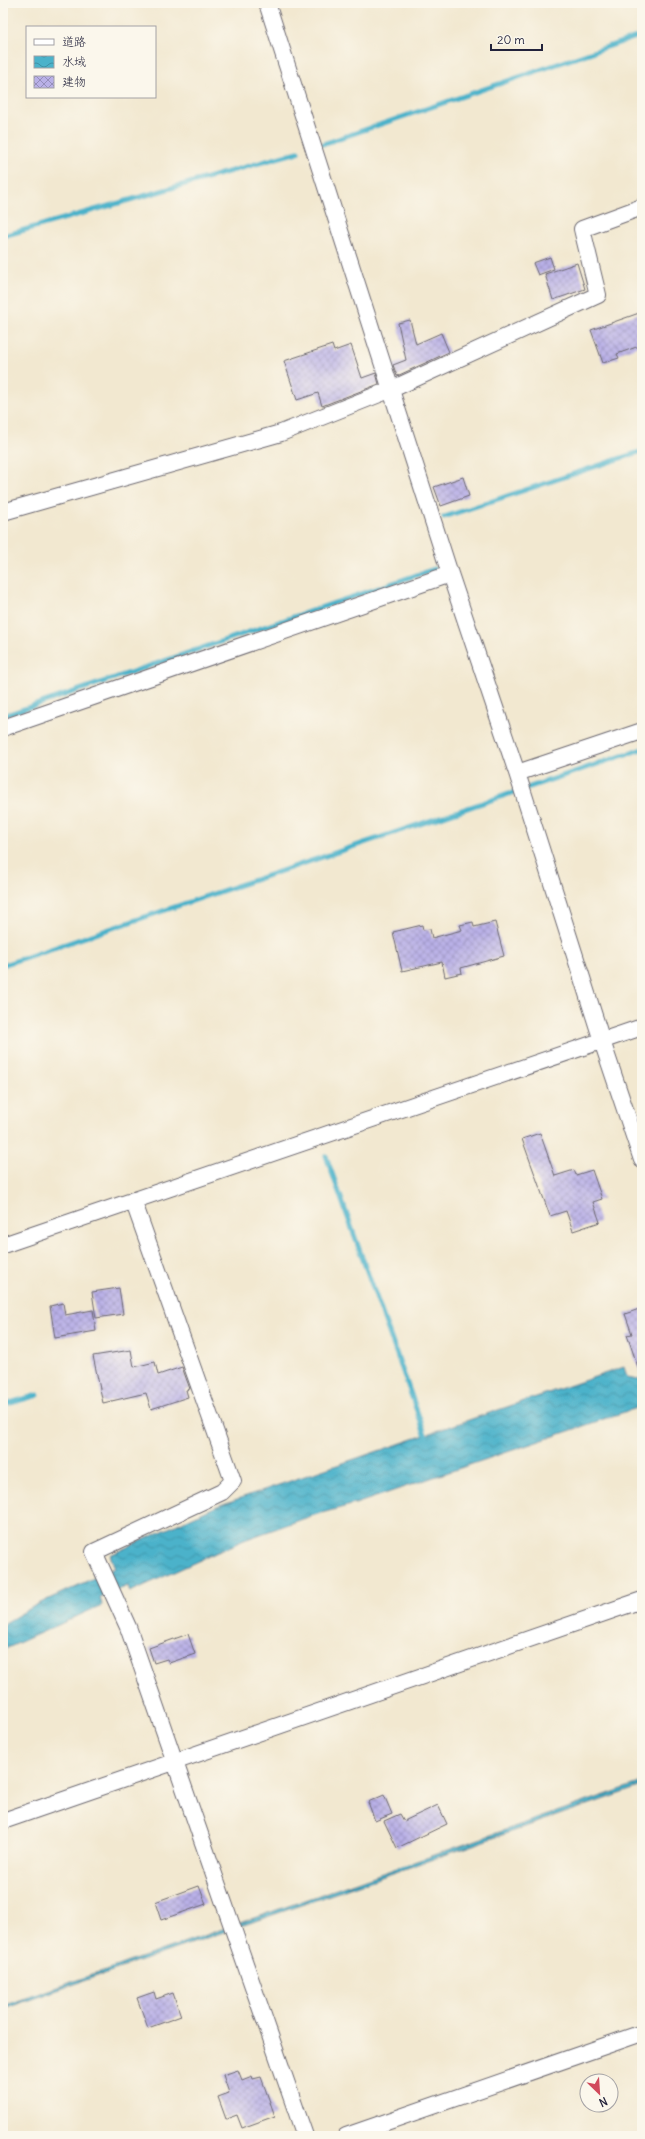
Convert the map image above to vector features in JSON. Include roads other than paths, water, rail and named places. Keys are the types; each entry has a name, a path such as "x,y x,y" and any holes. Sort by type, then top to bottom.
{"street":[{"path":"267,3 392,389 450,574 519,778 602,1041 642,1160"},
{"path":"3,512 281,433 392,389 598,295 582,229 642,207"},
{"path":"3,728 450,574"},
{"path":"519,778 642,731"},
{"path":"3,1245 642,1027"},
{"path":"133,1200 233,1481 222,1492 94,1552 128,1627 305,2136"},
{"path":"3,1821 174,1760 642,1600"},
{"path":"346,2136 642,2033"}],"water":[{"path":"624,1367 627,1377 638,1379 642,1377 642,1406 355,1504 314,1515 244,1540 130,1592 128,1586 100,1597 102,1605 3,1650 3,1624 36,1605 115,1568 110,1555 217,1506"},
{"path":"642,1782 642,1786 3,2009 3,2006"}],"waterway":[{"path":"323,144 642,35"},
{"path":"3,236 298,152"},
{"path":"444,517 642,451"},
{"path":"3,716 434,569"},
{"path":"3,965 642,749"},
{"path":"326,1156 428,1442"},
{"path":"3,1405 38,1395"}]}
